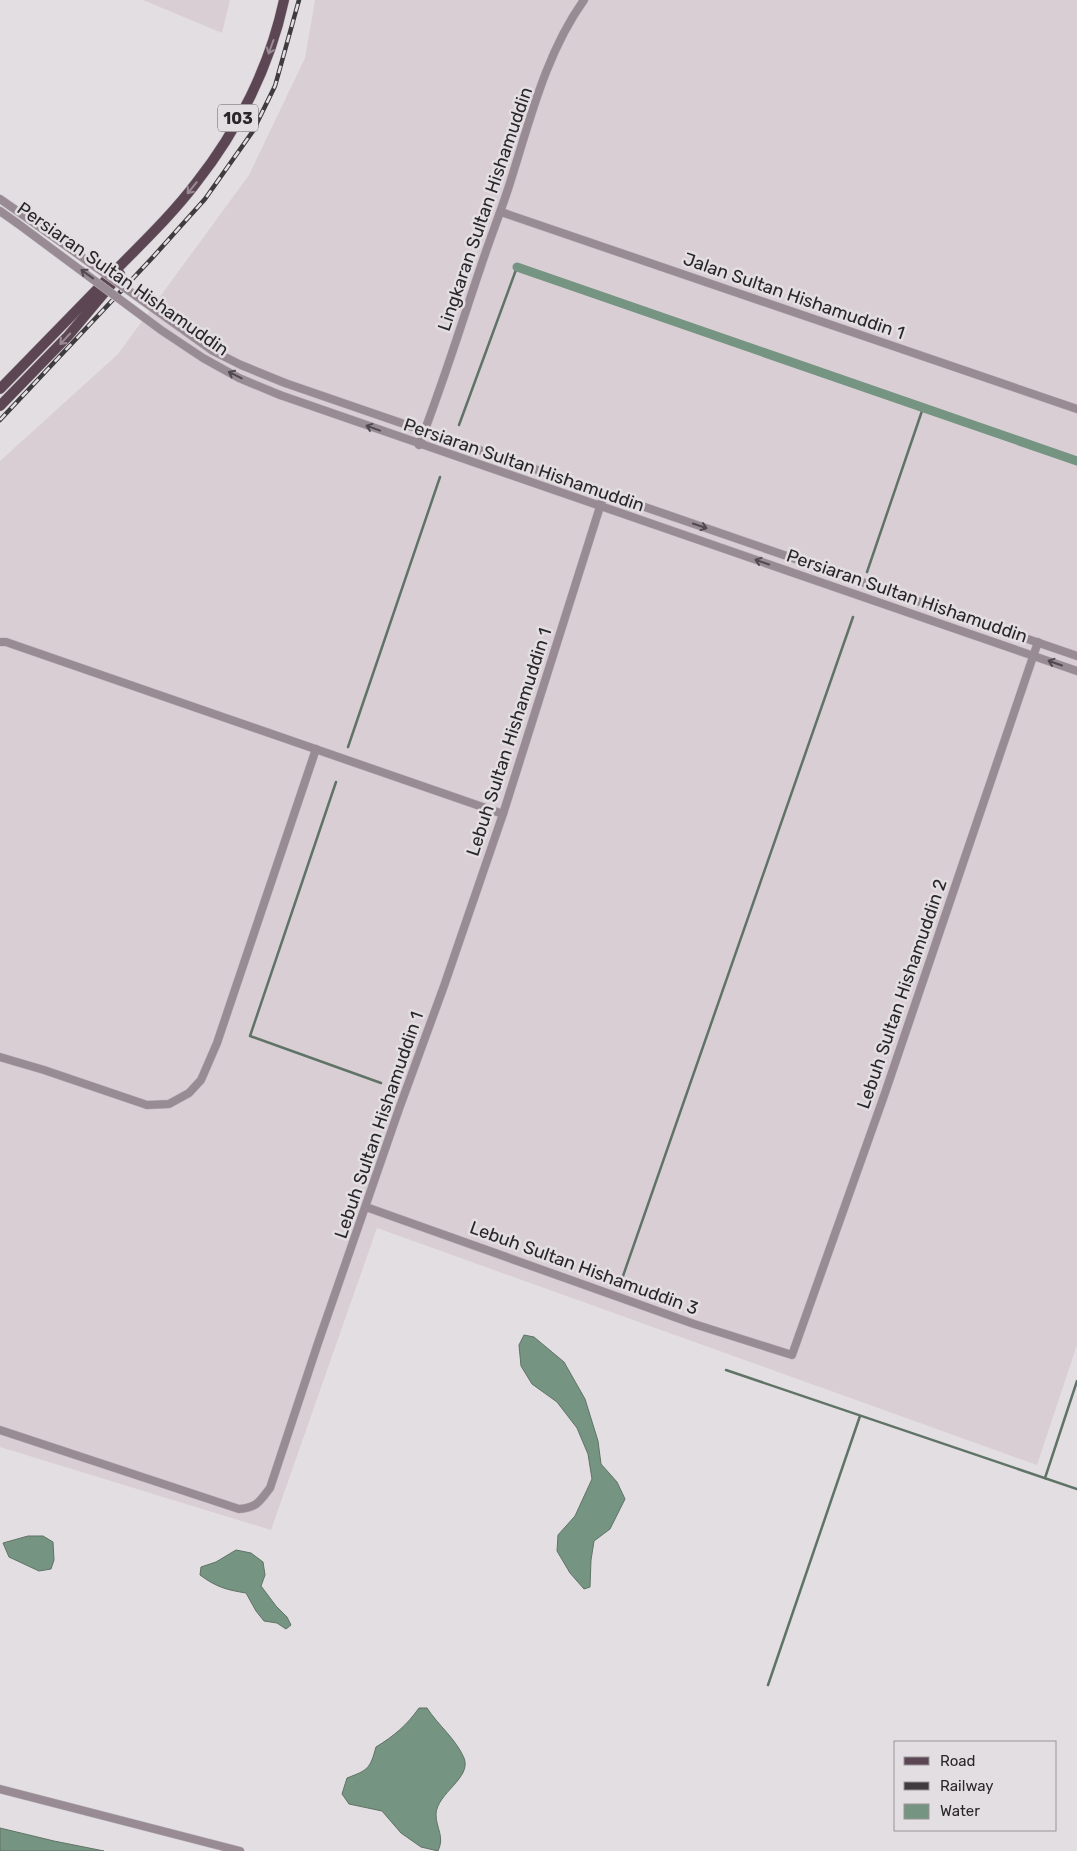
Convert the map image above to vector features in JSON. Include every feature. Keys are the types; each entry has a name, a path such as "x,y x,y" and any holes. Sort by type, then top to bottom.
{"main road":[{"name":"103","path":"0,406 88,314 163,221 196,184 231,132 262,69 272,43 284,0"},
{"path":"0,389 163,221"}],"street":[{"name":"Lingkaran Sultan Hishamuddin","path":"419,445 501,212 541,88 555,51 574,14 584,0"},
{"name":"Persiaran Sultan Hishamuddin","path":"0,199 213,351 241,365 285,383 424,432 1077,656"},
{"name":"Persiaran Sultan Hishamuddin","path":"0,211 153,324 203,358 239,378 280,395 419,445 1077,671"},
{"name":"Jalan Sultan Hishamuddin 1","path":"501,212 1077,409"},
{"name":"Lebuh Sultan Hishamuddin 1","path":"0,1430 239,1509 252,1508 270,1488 318,1343 503,814 604,494"},
{"path":"0,642 6,642 120,680 503,814"},
{"name":"Lebuh Sultan Hishamuddin 2","path":"792,1355 885,1094 1032,655 1038,642"},
{"path":"0,1057 147,1105 170,1104 188,1093 201,1080 217,1043 316,749"},
{"name":"Lebuh Sultan Hishamuddin 3","path":"366,1207 694,1324 792,1355"},
{"path":"0,1789 240,1851"}],"shaded area":[{"path":"143,0 230,0 222,33"},
{"path":"315,0 1077,0 1077,1345 1037,1465 377,1228 271,1530 0,1447 0,461 118,354 249,175 305,58"}],"water":[{"path":"524,1335 534,1337 564,1362 585,1399 598,1441 601,1464 617,1482 625,1499 610,1529 594,1541 590,1587 584,1589 570,1573 557,1551 558,1535 575,1516 592,1479 588,1454 577,1428 557,1402 532,1384 521,1366 519,1345"},
{"path":"28,1536 43,1536 53,1542 54,1560 51,1569 39,1571 9,1557 3,1543"},
{"path":"236,1550 251,1553 263,1562 265,1575 261,1586 287,1617 291,1625 286,1629 277,1623 264,1621 246,1593 222,1587 200,1575 201,1567 216,1562"},
{"path":"419,1708 427,1708 452,1738 461,1751 465,1765 459,1779 438,1806 436,1819 441,1841 438,1851 421,1847 401,1833 382,1811 349,1804 342,1794 347,1778 367,1768 376,1747 400,1730"},
{"path":"0,1828 54,1841 104,1851 0,1851"}],"waterway":[{"path":"459,425 517,267"},
{"path":"517,267 1077,461"},
{"path":"867,572 923,408"},
{"path":"348,747 440,477"},
{"path":"623,1276 853,617"},
{"path":"336,782 250,1036 381,1083"},
{"path":"726,1370 1077,1489"},
{"path":"1045,1478 1077,1381"},
{"path":"768,1685 860,1416"}],"railway":[{"path":"0,420 205,199 253,131 275,86 299,0"}]}
